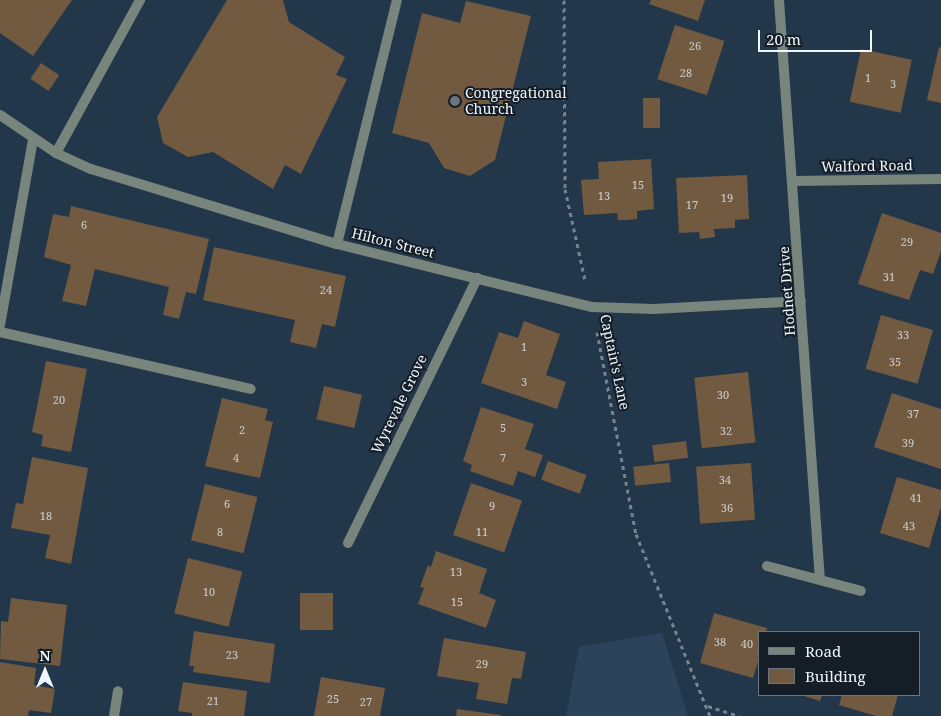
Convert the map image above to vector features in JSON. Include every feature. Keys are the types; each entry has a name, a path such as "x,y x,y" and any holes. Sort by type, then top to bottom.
{"street":[{"path":"56,154 140,0"},
{"path":"337,244 397,0"},
{"name":"Hodnet Drive","path":"780,0 794,181 820,580"},
{"name":"Hilton Street","path":"0,115 33,140 56,154 91,169 337,244 592,307 654,309 801,301"},
{"path":"0,325 33,140"},
{"name":"Walford Road","path":"794,181 941,179"},
{"name":"Wyrevale Grove","path":"348,543 477,278"},
{"path":"0,332 251,389"},
{"path":"768,566 861,592"},
{"path":"114,716 118,691"}],"path":[{"name":"Captain's Lane","path":"564,0 565,189 592,307 636,534 710,716"},
{"path":"707,706 739,716"}],"shaded area":[{"path":"662,633 688,716 566,716 579,647"}],"building":[{"path":"0,0 72,0 33,56 0,33"},
{"path":"227,0 283,0 289,22 345,57 336,75 347,79 301,174 285,165 273,189 213,152 188,157 163,143 157,117"},
{"path":"651,0 705,0 698,21 649,4"},
{"name":"Congregational Church","path":"466,1 531,16 495,160 470,176 444,168 429,143 392,133 422,13 460,23"},
{"path":"675,25 724,41 707,95 657,79"},
{"path":"939,47 941,48 941,103 927,100"},
{"path":"861,49 912,60 901,113 850,102"},
{"path":"41,63 59,75 49,91 30,79"},
{"path":"643,98 660,98 660,128 643,128"},
{"path":"651,159 654,209 637,211 637,219 627,220 618,220 617,213 584,215 581,180 599,179 598,162"},
{"path":"747,175 749,219 735,220 735,228 714,229 715,237 700,239 699,232 679,233 676,178"},
{"path":"71,206 209,239 196,294 186,292 179,319 163,315 169,287 95,269 86,306 62,301 71,265 44,257 53,214 69,217"},
{"path":"882,213 941,233 941,251 933,274 920,270 909,300 858,284"},
{"path":"214,247 346,276 335,327 322,324 316,348 290,342 295,320 203,300"},
{"path":"881,315 933,330 917,384 866,369"},
{"path":"524,321 560,334 546,375 566,382 557,409 481,383 499,332 518,338"},
{"path":"46,361 87,369 71,452 41,446 43,435 32,432"},
{"path":"748,372 755,443 702,448 694,378"},
{"path":"324,386 362,395 354,428 316,419"},
{"path":"892,393 941,409 941,469 874,447"},
{"path":"222,398 268,409 265,420 273,422 260,478 205,466"},
{"path":"481,407 534,424 525,449 543,455 535,477 518,471 513,486 470,471 472,465 463,461"},
{"path":"686,441 688,458 654,462 652,445"},
{"path":"32,457 88,468 71,564 45,558 50,535 11,528 16,503 23,504"},
{"path":"548,461 587,475 580,494 541,480"},
{"path":"669,463 671,482 635,486 633,467"},
{"path":"751,463 755,520 700,524 696,467"},
{"path":"897,477 941,490 941,507 929,548 880,533"},
{"path":"471,483 522,501 504,553 453,535"},
{"path":"205,484 257,497 243,553 191,540"},
{"path":"436,551 487,569 479,593 496,600 486,628 418,604 424,588 420,587 428,565 431,567"},
{"path":"188,558 242,572 229,627 174,613"},
{"path":"300,593 333,593 333,630 300,630"},
{"path":"11,598 67,605 60,666 0,659 1,621 8,622"},
{"path":"714,613 767,628 766,631 758,631 758,662 753,678 700,663"},
{"path":"194,631 275,644 270,683 193,672 194,666 189,666"},
{"path":"444,638 526,652 521,679 512,678 507,704 476,699 479,683 437,676"},
{"path":"0,662 36,668 34,685 55,689 51,713 29,710 28,716 0,716"},
{"path":"321,677 385,688 380,716 314,716"},
{"path":"183,682 247,691 244,716 192,716 192,713 178,711"},
{"path":"804,696 822,696 820,701"},
{"path":"842,696 898,696 892,716 876,716 839,705"},
{"path":"457,709 501,715 501,716 456,716"}],"place":[{"name":"Congregational Church","path":"455,101"}]}
